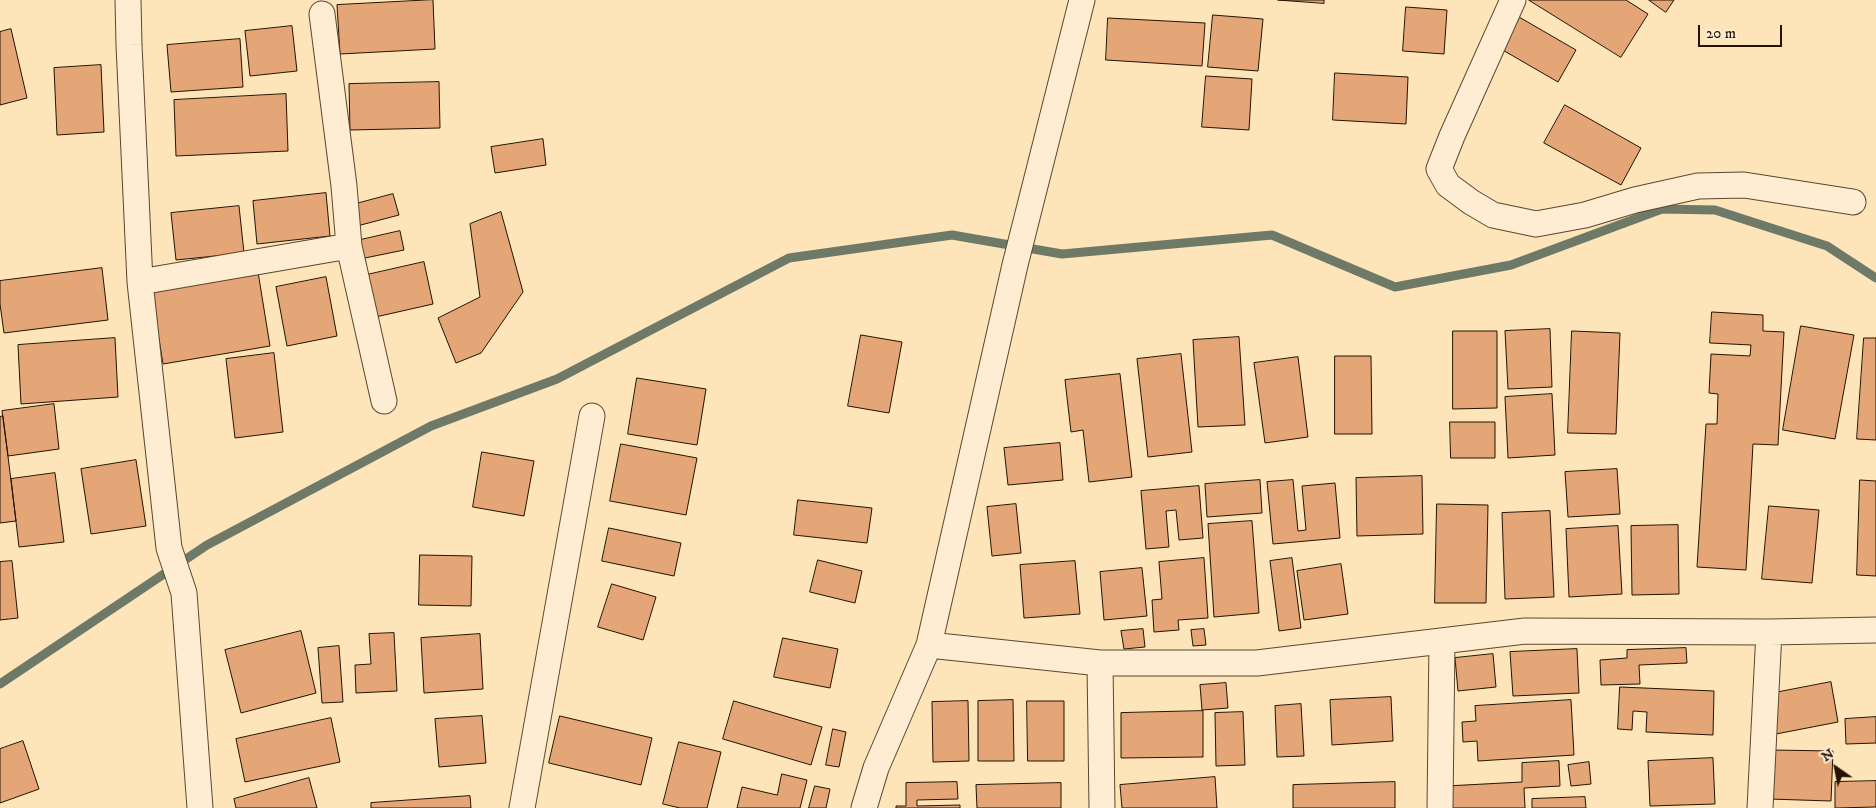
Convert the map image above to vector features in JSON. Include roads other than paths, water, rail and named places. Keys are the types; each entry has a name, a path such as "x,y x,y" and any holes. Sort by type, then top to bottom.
{"street":[{"path":"128,0 128,45 140,282 169,548 184,593 200,808"},
{"path":"864,808 876,768 929,645 1015,265 1082,0"},
{"path":"1513,0 1439,169 1448,185 1470,202 1494,215 1536,224 1585,215 1635,200 1698,186 1744,185 1853,202"},
{"path":"322,14 344,186 349,246 384,401"},
{"path":"140,282 349,246"},
{"path":"522,808 592,416"},
{"path":"929,645 1100,663 1256,663 1525,631 1769,632 1876,630"},
{"path":"1760,808 1769,632"},
{"path":"1440,808 1442,641"},
{"path":"1100,663 1102,808"}],"waterway":[{"path":"0,684 207,545 431,426 557,379 789,258 952,235 1062,254 1272,235 1395,287 1511,265 1662,209 1715,210 1827,246 1876,278"}]}
